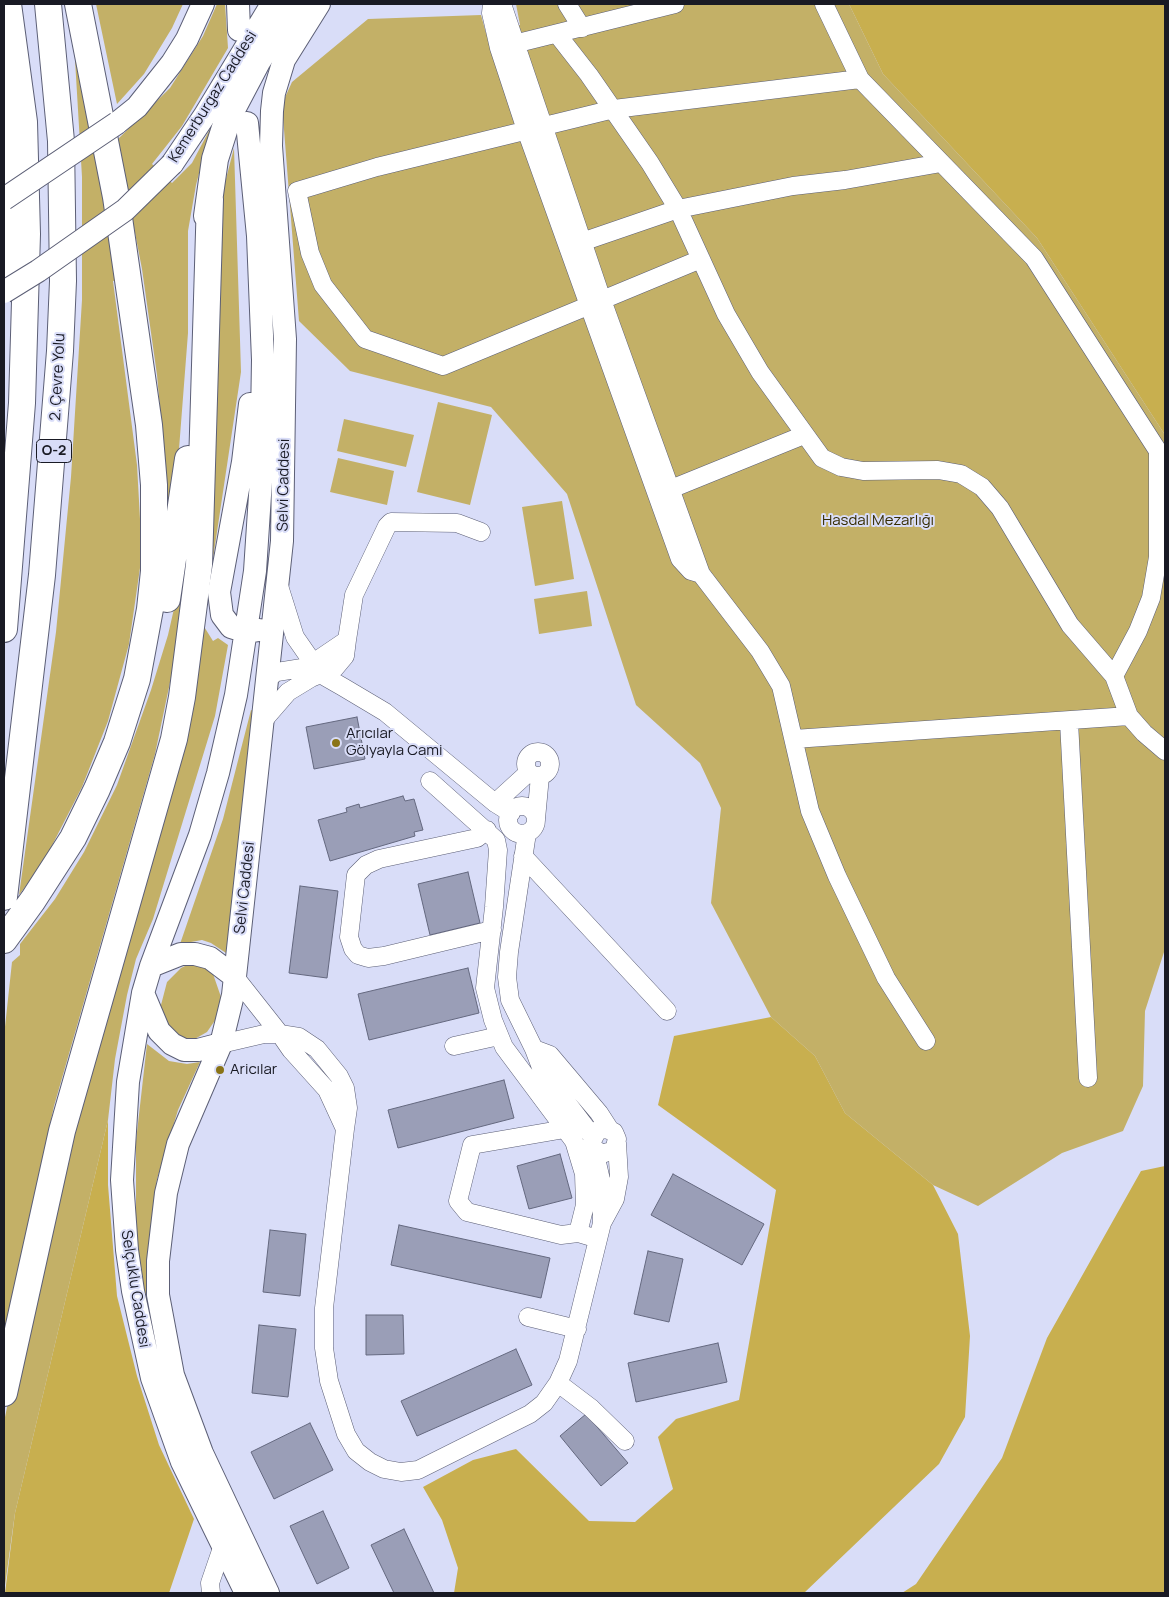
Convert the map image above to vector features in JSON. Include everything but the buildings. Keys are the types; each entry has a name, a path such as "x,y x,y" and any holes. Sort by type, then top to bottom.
{"highway":[{"name":"2. Çevre Yolu","path":"4,897 42,575 60,351 63,280 61,141 48,4"},
{"path":"9,933 53,872 73,838 98,789 117,742 137,679 150,609 154,571 154,485 149,425 122,235 78,4"},
{"path":"117,742 128,726 142,692 168,590 192,424 204,233 215,160 229,115 258,60 295,4"},
{"path":"4,287 7,225 5,112 8,6"},
{"name":"O-2","path":"4,629 22,403 27,234 24,122 8,6"},
{"path":"4,1393 62,1131 171,748 182,697 199,565 210,199"}],"main road":[{"path":"4,199 117,123 137,107 172,63 187,39 203,4"},
{"path":"238,4 239,30"},
{"name":"Kemerburgaz Caddesi","path":"4,292 38,271 125,210 172,164 205,115 272,4"},
{"name":"Selvi Caddesi","path":"235,977 283,532 285,339 270,128 274,93 284,60 318,4"},
{"name":"Selvi Caddesi","path":"151,966 200,835 227,733 247,632 255,571 261,480 263,379 260,276 247,124"},
{"path":"260,276 255,308 248,422 219,592 222,614 226,622 236,630 256,631 266,627 274,618"},
{"path":"227,733 238,709 251,690 267,678"},
{"path":"151,966 181,954 195,954 210,958 235,977"},
{"name":"Selçuklu Caddesi","path":"151,966 143,993 129,1073 123,1143 124,1215 133,1292 140,1328 160,1405 182,1462 246,1593"},
{"name":"Selçuklu Caddesi","path":"235,977 234,995 221,1044 193,1104 178,1144 171,1170 161,1223 158,1296 168,1354 182,1401 213,1478 268,1593"},
{"path":"143,993 159,1031 172,1044 184,1050 198,1050 221,1044"}],"street":[{"path":"492,4 491,13 507,46 595,303 663,492 680,559 691,571 702,574 760,651 781,686 810,811 837,876 886,978 926,1041"},
{"path":"502,4 507,46"},
{"path":"567,4 582,28"},
{"path":"507,46 675,4"},
{"path":"824,4 860,79 1034,258 1158,452 1158,557 1154,582 1138,631 1114,676"},
{"path":"557,34 614,109 650,163 678,209 726,314 760,372 822,458 841,467 862,471 938,470 961,474 982,487 1000,508 1070,625 1114,676 1129,716 1144,733 1165,751"},
{"path":"701,259 442,366 365,339 323,285 310,253 297,191 378,167 614,109 860,79"},
{"path":"575,244 678,209 793,186 845,180 941,163"},
{"path":"663,492 804,435"},
{"path":"267,678 276,672 296,668 310,670 335,668 344,656 354,595 383,534 391,522 457,523 481,532"},
{"path":"279,583 295,637 318,669 385,712 510,813 508,820 511,828 518,833 532,826"},
{"path":"262,722 288,692 310,678 318,669"},
{"path":"794,739 1069,722 1129,716"},
{"path":"1069,722 1088,1078"},
{"path":"221,1044 264,1034 280,1034 298,1038 317,1049 340,1076 345,1088 348,1108 324,1308 324,1348 329,1381 346,1434 356,1452 370,1462 384,1468 401,1472 418,1470 530,1414 544,1403 558,1383 568,1361 577,1329 600,1231 602,1180 594,1143 542,1070 510,1000 507,976 509,952 523,856 532,826 535,774 496,803"},
{"path":"430,781 496,840 498,850 492,930 485,988 493,1020 500,1036 520,1069 574,1141 584,1174 585,1205 578,1233"},
{"path":"487,830 477,838 379,859 366,864 356,875 349,936 353,949 358,955 368,958 384,956 492,930"},
{"path":"523,856 667,1011"},
{"path":"235,977 280,1034"},
{"path":"454,1046 500,1036"},
{"path":"534,1049 550,1055 599,1113 614,1136 619,1176 615,1200 600,1231"},
{"path":"565,1129 472,1145 458,1201 467,1212 561,1235 600,1231"},
{"path":"594,1143 598,1130 614,1136"},
{"path":"528,1317 577,1329"},
{"path":"558,1383 591,1408 624,1441"},
{"path":"211,1593 210,1583 223,1545"}],"green space":[{"path":"96,4 183,4 172,28 144,74 117,104"},
{"path":"217,4 225,4 228,48 182,126 152,164 172,183 192,163 211,127 196,185 188,231 188,333 179,449 172,508 169,508 157,375 142,269 117,140 170,88 203,36"},
{"name":"Hasdal Mezarlığı","path":"516,4 849,4 883,74 1037,238 1165,435 1165,949 1145,1011 1143,1086 1123,1131 1062,1153 978,1206 933,1185 845,1113 815,1056 771,1017 711,903 721,808 700,763 636,705 567,494 491,407 350,371 299,321 282,104 292,82 368,19 481,15 486,33 520,25"},
{"path":"73,26 119,280 113,281 137,465 140,568 129,644 108,721 82,787 43,863 19,895 56,632 71,477 82,300 82,177"},
{"path":"234,148 241,372 203,625 213,641 218,638 228,645 215,716 153,919 136,959 127,995 115,1059 108,1120 15,1513 4,1593 4,1422 27,1309 182,738 221,198"},
{"path":"438,402 492,415 470,505 417,492"},
{"path":"344,419 414,435 406,467 337,451"},
{"path":"338,458 394,471 387,505 330,492"},
{"path":"562,501 574,579 535,586 522,507"},
{"path":"189,543 173,668 155,754 54,1106 4,1338 4,1036 12,962 20,955 20,944 55,899 84,852 117,785 151,690 168,635"},
{"path":"587,591 592,626 539,634 534,599"},
{"path":"251,710 254,711 226,953 211,943 202,940 180,944 223,819"},
{"path":"189,964 197,964 212,971 221,997 218,1016 207,1032 193,1040 186,1040 172,1034 161,1013 161,1005 167,982 181,968"},
{"path":"147,1044 169,1061 187,1064 200,1062 178,1110 157,1179 151,1225 148,1272 155,1341 140,1271 136,1223 136,1141"}],"shaded area":[{"path":"849,4 1165,4 1165,435 1037,238 883,74"},
{"path":"771,1017 815,1056 845,1113 933,1185 958,1234 970,1336 965,1417 939,1464 804,1593 454,1593 458,1568 442,1520 423,1487 473,1460 516,1449 589,1521 635,1522 673,1489 658,1437 676,1419 739,1400 776,1190 658,1105 674,1036"},
{"path":"108,1120 108,1185 117,1296 137,1376 159,1445 194,1519 169,1593 5,1593 15,1513"},
{"path":"1165,1166 1165,1593 902,1593 916,1584 1002,1458 1047,1338 1141,1171"}],"place":[{"name":"Arıcılar Gölyayla Cami","path":"336,743"},
{"name":"Aricılar","path":"220,1070"}]}
